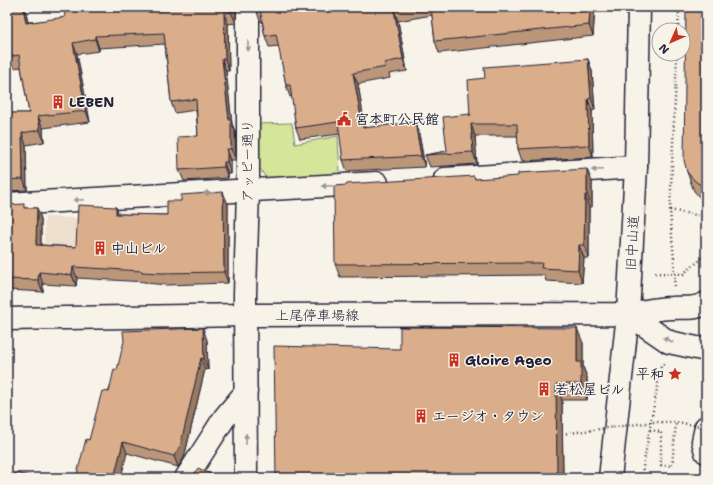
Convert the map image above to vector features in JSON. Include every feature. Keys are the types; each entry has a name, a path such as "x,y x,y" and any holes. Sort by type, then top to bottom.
{"street":[{"name":"アッピー通り","path":"246,478 248,7"},
{"name":"旧中山道","path":"610,478 628,314 636,167 639,7"},
{"path":"422,180 636,167"},
{"path":"7,204 398,182"},
{"name":"上尾停車場線","path":"7,319 246,315 628,314 672,308 690,308 702,306 706,303"},
{"path":"628,314 669,342 706,350"},
{"path":"186,478 225,417 246,392"},
{"path":"706,427 704,441 706,452"}],"path":[{"path":"678,22 679,7"},
{"path":"673,288 675,274 670,210 677,62"},
{"path":"670,210 706,218"},
{"path":"655,274 683,274 706,255"},
{"path":"641,478 661,366 666,363"},
{"path":"562,434 653,422 676,422 706,427"},
{"path":"650,430 662,432 661,465 672,466 676,422"}],"shaded area":[{"path":"45,217 79,218 78,254 44,253"}],"green space":[{"path":"292,123 295,144 338,136 340,174 268,181 259,167 258,124"}],"building":[{"path":"7,7 23,7 26,23 65,17 64,7 231,7 231,12 224,13 225,59 222,59 229,120 231,120 231,149 227,149 227,162 224,162 224,167 179,170 178,137 198,136 196,99 171,102 164,33 95,36 95,39 73,43 86,111 38,116 40,130 22,133 23,179 7,180 7,113 29,113 19,55 7,57"},
{"path":"256,7 408,7 394,10 403,59 384,63 386,67 353,73 363,128 415,122 421,156 343,160 338,122 296,128 290,85 286,85 276,34 265,36 260,9 256,9"},
{"path":"431,7 590,7 589,25 435,41"},
{"path":"686,7 706,7 706,189 695,181 687,172 684,160 685,62 691,62 691,22 686,22"},
{"path":"588,59 591,98 588,99 589,145 518,149 517,124 471,124 473,152 425,155 447,151 443,117 470,114 468,80 485,78 484,67"},
{"path":"587,169 584,245 579,245 578,270 541,268 542,263 335,264 334,186 474,176 475,179 518,176 518,173"},
{"path":"223,192 224,272 162,273 73,267 72,275 39,272 38,280 7,279 7,205 24,204 24,208 37,208 36,245 76,247 78,205 116,207 116,214 167,215 167,201 181,201 181,195"},
{"path":"400,327 577,328 577,362 581,362 581,384 556,384 556,478 276,478 274,346 400,349"},
{"path":"203,328 204,359 201,358 180,447 174,456 123,442 114,478 76,478 86,439 89,440 102,391 109,392 114,369 117,370 124,341 123,331"},
{"path":"198,468 219,478 190,478"},
{"path":"15,473 41,478 7,478 7,476 14,477"}],"place":[{"name":"LEBEN","path":"58,102"},
{"name":"宮本町公民館","path":"344,119"},
{"name":"中山ビル","path":"100,248"},
{"name":"Gloire Ageo","path":"454,360"},
{"name":"平和","path":"675,374"},
{"name":"若松屋ビル","path":"544,389"},
{"name":"エージオ・タウン","path":"421,416"}]}
